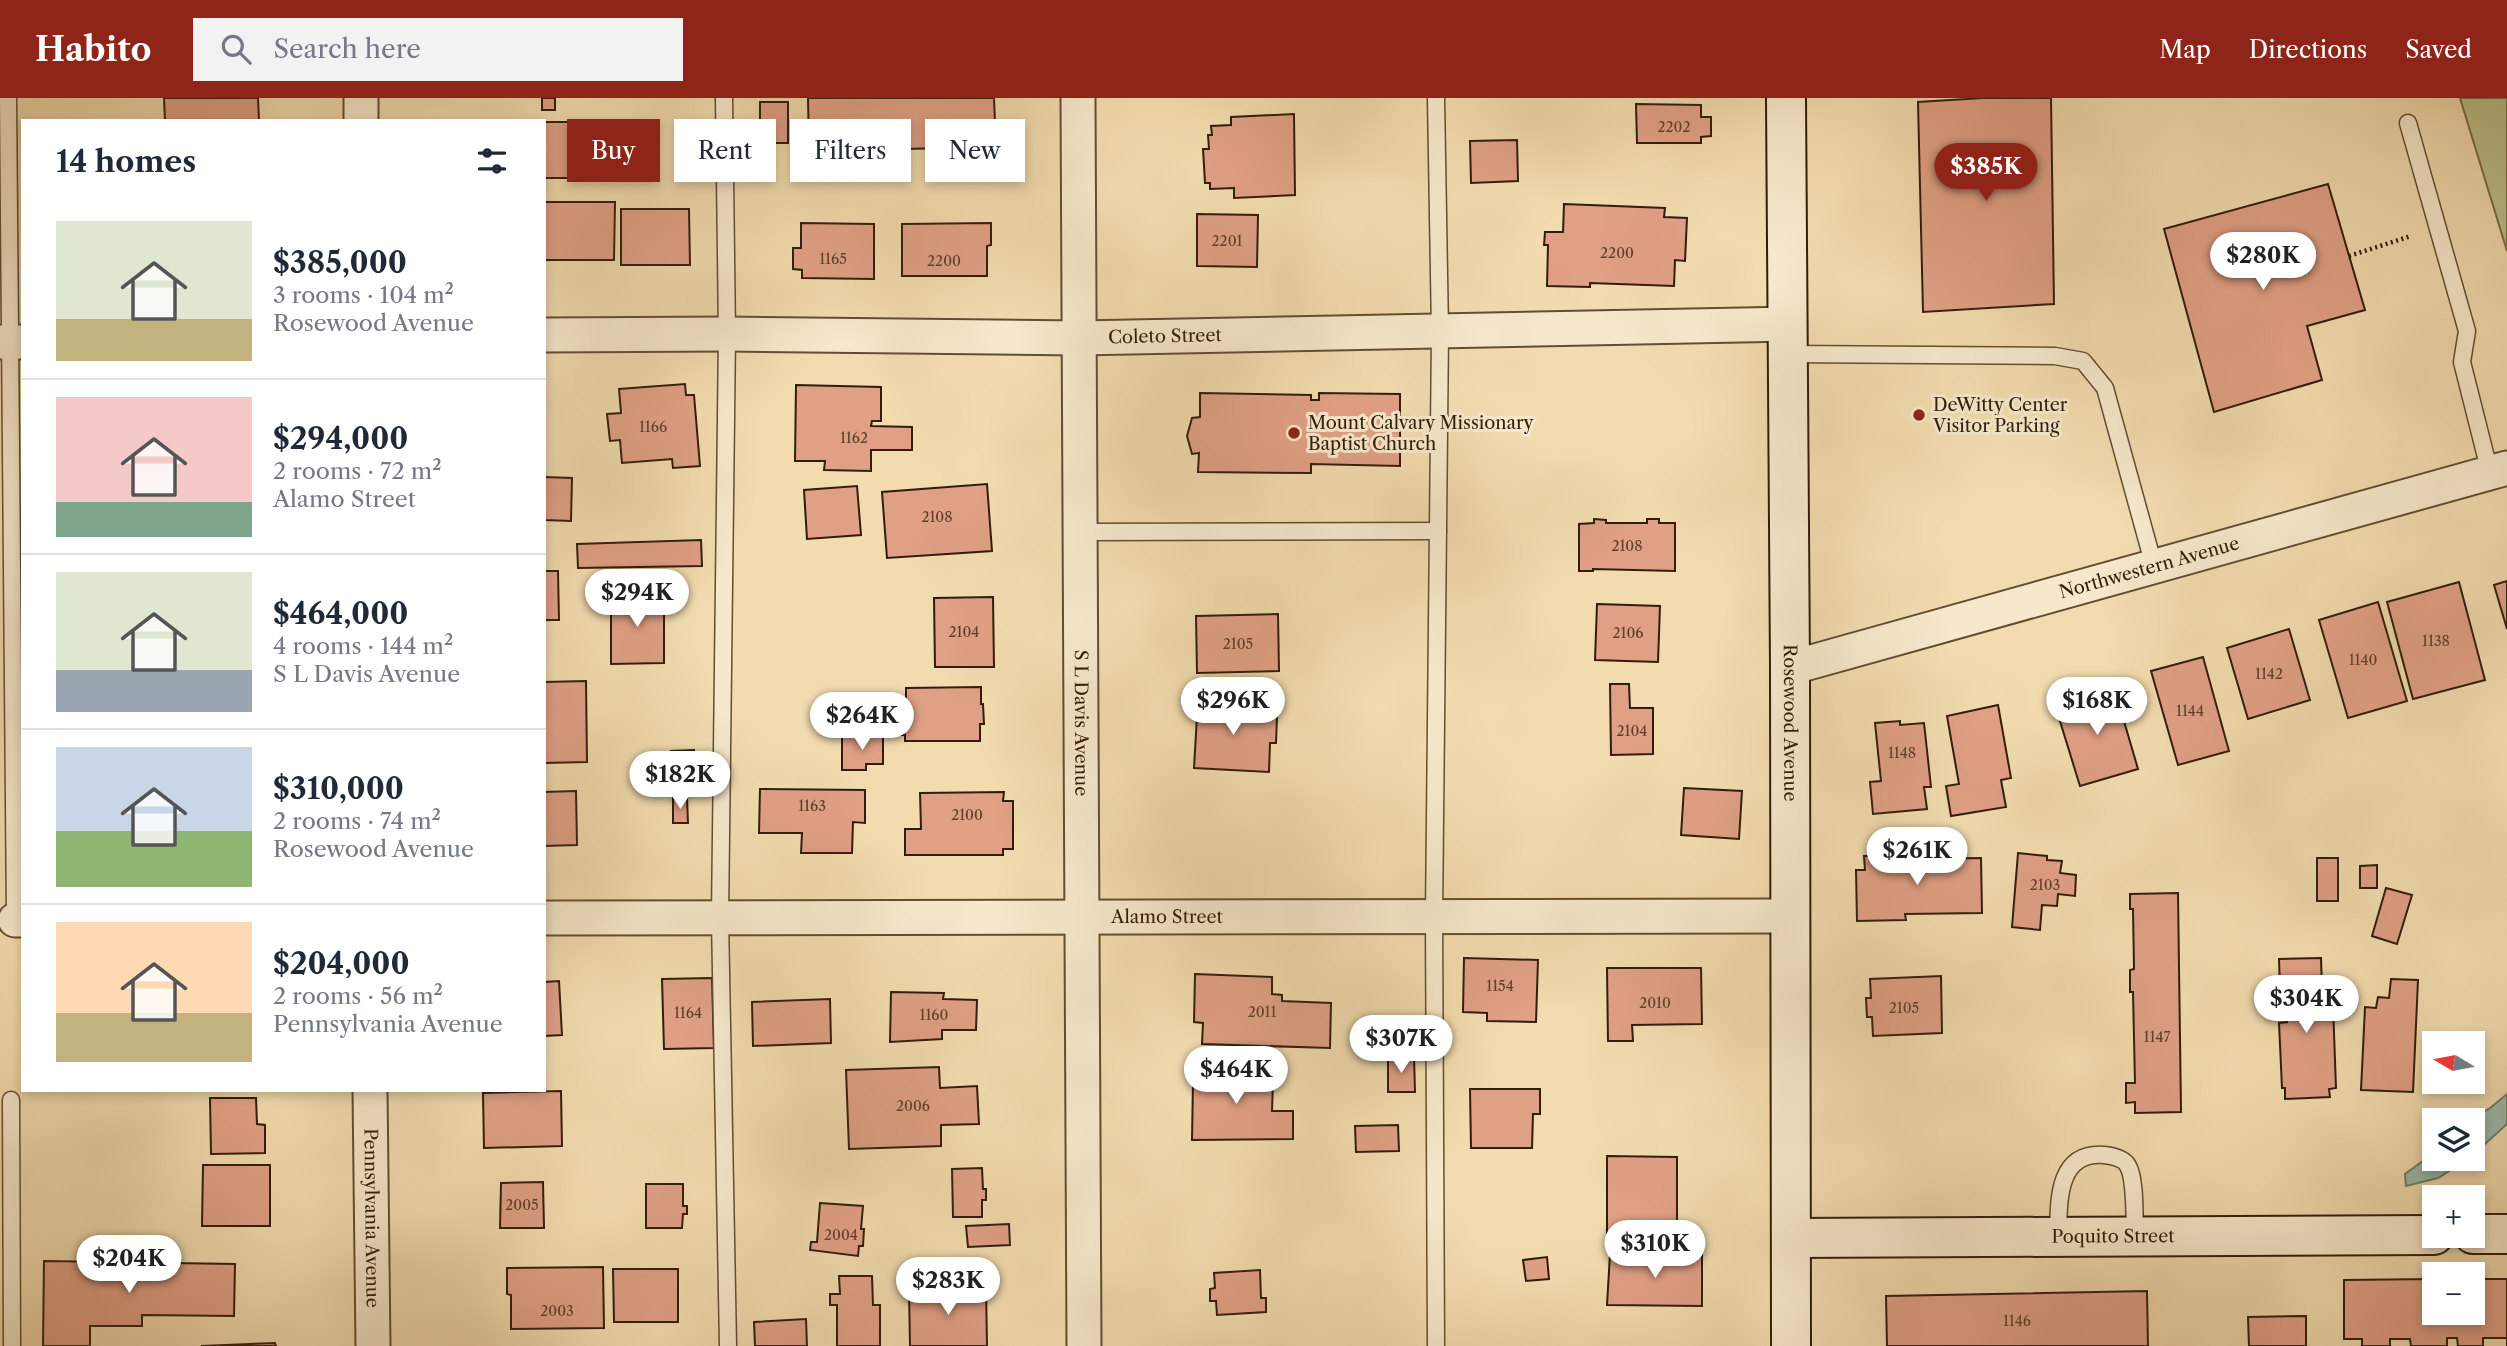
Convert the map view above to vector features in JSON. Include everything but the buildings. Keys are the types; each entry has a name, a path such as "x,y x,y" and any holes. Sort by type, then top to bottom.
{"street":[{"path":"361,98 361,119"},
{"name":"S L Davis Avenue","path":"1078,98 1084,1346"},
{"name":"Rosewood Avenue","path":"1786,98 1791,1346"},
{"name":"Coleto Street","path":"546,335 1079,338 1440,332 1788,339"},
{"name":"Northwestern Avenue","path":"1790,668 2498,471"},
{"name":"Alamo Street","path":"546,918 1789,916"},
{"name":"Pennsylvania Avenue","path":"370,1092 373,1346"},
{"name":"Poquito Street","path":"1791,1238 2422,1234"},
{"path":"2485,1234 2507,1234"}],"lane":[{"path":"8,98 19,920"},
{"path":"724,98 727,334 720,918 728,1346"},
{"path":"1436,98 1440,332 1434,917 1436,1346"},
{"path":"2409,123 2467,331 2462,362 2498,471"},
{"path":"1788,339 2055,356 2083,361 2105,388 2154,566"},
{"path":"1080,532 1438,531"},
{"path":"11,1100 12,1346"},
{"path":"2058,1237 2061,1186 2072,1166 2085,1157 2104,1155 2119,1158 2127,1164 2131,1175 2135,1236"}],"path":[{"path":"2349,256 2438,227"}],"green space":[{"path":"2460,98 2507,98 2507,251"}],"shaded area":[{"path":"2507,1094 2507,1124 2485,1144 2485,1111"},
{"path":"2422,1162 2422,1171 2449,1171 2438,1178 2406,1186 2405,1174"}],"place":[{"name":"DeWitty Center Visitor Parking","path":"1919,415"},
{"name":"Mount Calvary Missionary Baptist Church","path":"1294,433"}]}
